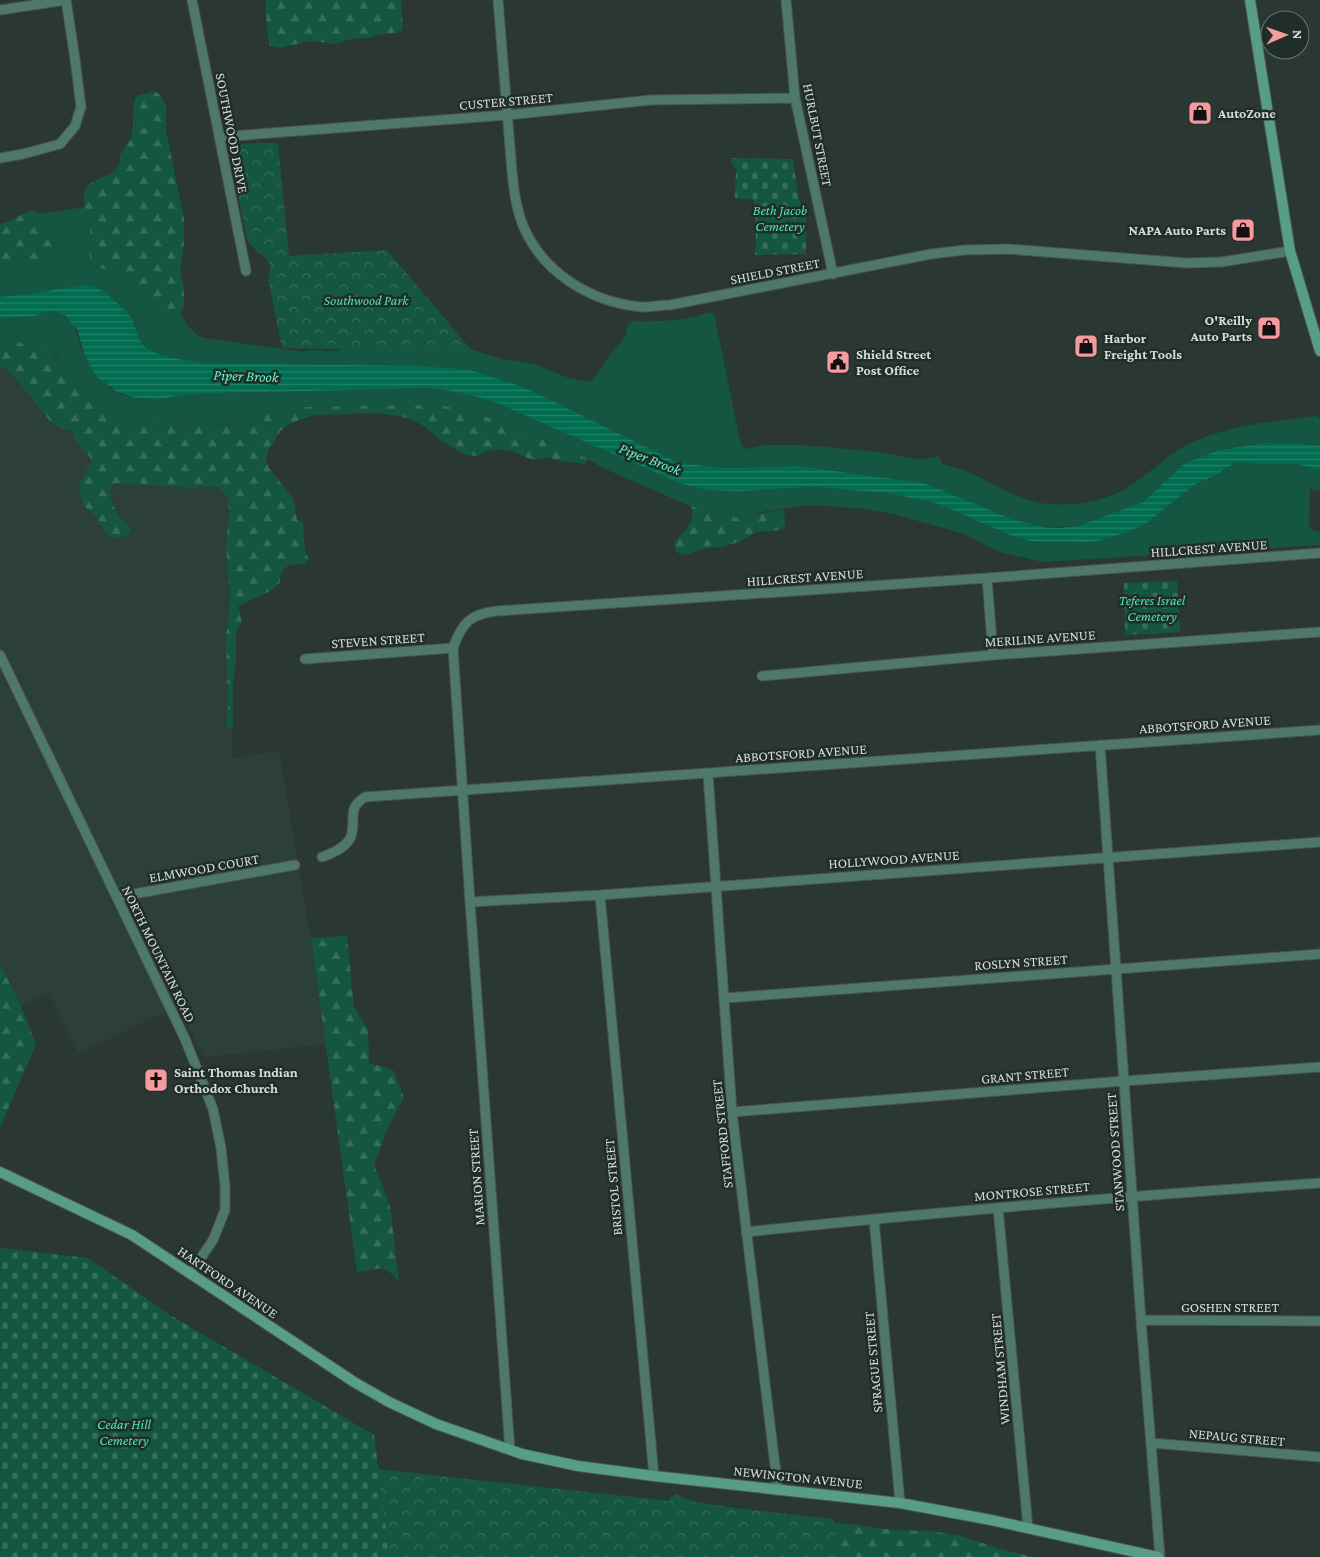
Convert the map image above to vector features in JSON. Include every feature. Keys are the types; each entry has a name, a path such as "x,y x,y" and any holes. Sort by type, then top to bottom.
{"main road":[{"path":"1250,0 1290,251 1320,351"},
{"name":"HARTFORD AVENUE","path":"0,1172 132,1235 354,1382 436,1424"},
{"name":"NEWINGTON AVENUE","path":"436,1424 510,1450 578,1466 900,1503 1028,1528 1159,1557"}],"street":[{"path":"0,10 66,0 81,108 75,126 60,144 24,154 0,158"},
{"name":"SOUTHWOOD DRIVE","path":"192,0 246,271"},
{"name":"SHIELD STREET","path":"498,0 514,190 522,222 539,254 566,280 585,292 613,301 644,307 670,304 931,254 966,250 1008,249 1187,264 1221,262 1290,251"},
{"name":"HURLBUT STREET","path":"786,0 795,98 833,274"},
{"name":"CUSTER STREET","path":"219,137 507,115 651,100 795,98"},
{"name":"HILLCREST AVENUE","path":"462,791 453,648 459,631 470,619 482,613 1320,554"},
{"path":"987,578 993,655"},
{"name":"MERILINE AVENUE","path":"762,676 993,655 1320,632"},
{"name":"STEVEN STREET","path":"305,659 453,648"},
{"name":"NORTH MOUNTAIN ROAD","path":"0,655 117,897 200,1074 213,1109 222,1148 225,1210 213,1240 190,1274"},
{"name":"ABBOTSFORD AVENUE","path":"322,857 339,850 347,842 352,834 353,812 356,803 365,798 1320,730"},
{"name":"STANWOOD STREET","path":"1100,745 1159,1557"},
{"name":"STAFFORD STREET","path":"708,774 732,1112 778,1490"},
{"name":"MARION STREET","path":"462,791 510,1450"},
{"name":"HOLLYWOOD AVENUE","path":"470,902 600,895 1320,842"},
{"name":"ELMWOOD COURT","path":"117,897 295,865"},
{"name":"BRISTOL STREET","path":"600,895 654,1476"},
{"name":"ROSLYN STREET","path":"724,998 1320,954"},
{"name":"GRANT STREET","path":"732,1112 1320,1067"},
{"name":"MONTROSE STREET","path":"746,1232 1132,1196 1320,1183"},
{"name":"WINDHAM STREET","path":"998,1208 1028,1528"},
{"name":"SPRAGUE STREET","path":"874,1219 900,1503"},
{"name":"GOSHEN STREET","path":"1141,1320 1320,1321"},
{"name":"NEPAUG STREET","path":"1151,1443 1320,1457"}],"shaded area":[{"path":"0,366 18,381 53,425 72,431 79,445 92,459 78,487 84,506 96,517 104,530 113,538 128,535 129,525 124,522 110,496 109,490 115,483 195,488 220,487 227,498 229,510 226,548 230,593 226,637 228,705 226,725 229,730 232,729 232,758 279,751 327,1044 203,1057 179,1006 79,1053 49,992 21,1006 0,964"}],"green space":[{"path":"266,0 401,0 403,26 401,32 376,35 370,38 352,39 334,44 304,42 280,48 270,46 267,29"},
{"path":"154,91 159,94 166,105 166,131 184,218 184,244 180,270 184,288 184,307 180,313 169,319 163,318 158,314 129,275 97,267 91,260 89,246 90,226 84,198 89,185 113,172 119,164 121,153 130,139 136,96"},
{"name":"Southwood Park","path":"251,143 278,143 289,256 387,250 473,352 282,348 268,278 270,265 247,239 231,161 233,151 237,146"},
{"name":"Beth Jacob Cemetery","path":"731,158 793,159 798,197 806,212 806,254 755,255 754,200 735,198 736,169 731,162"},
{"path":"85,207 90,226 90,253 94,263 102,269 129,275 154,309 169,319 180,313 193,331 204,338 304,352 306,350 337,351 358,343 463,347 503,359 534,364 569,378 587,382 593,380 611,353 625,337 628,325 632,321 671,320 714,313 739,436 743,448 746,449 764,445 802,445 880,452 920,460 939,456 942,464 968,471 1017,496 1037,502 1058,504 1090,502 1110,496 1132,485 1186,445 1237,428 1317,416 1320,419 1320,445 1218,450 1184,464 1143,502 1078,526 1048,528 1012,519 924,483 798,466 723,468 686,464 673,460 526,388 468,369 418,366 202,363 169,358 147,348 138,338 133,320 81,285 0,297 0,266 13,262 44,260 52,243 40,214"},
{"path":"34,211 40,214 52,243 50,256 39,261 0,266 0,224"},
{"path":"46,311 58,312 71,319 84,355 96,372 111,389 131,397 153,398 217,393 429,388 447,390 497,403 706,490 741,491 815,487 887,493 936,503 1012,536 1030,541 1147,523 1194,485 1216,475 1236,462 1297,464 1320,470 1320,491 1310,489 1309,525 1312,530 1320,532 1320,545 1042,562 1000,552 961,533 897,515 867,509 802,506 766,511 737,518 726,513 697,509 603,468 586,458 485,416 461,409 301,407 286,412 261,413 258,422 213,426 201,422 132,424 99,409 69,377 53,351 42,345 24,344 0,335 0,318 35,316"},
{"path":"0,335 24,344 49,347 69,377 99,409 132,424 160,421 201,422 219,426 258,422 261,413 286,412 301,407 436,405 461,409 485,416 588,460 584,464 554,460 549,457 533,460 511,451 498,449 487,451 477,456 465,455 439,439 424,426 408,418 378,413 314,415 291,423 281,430 268,450 266,462 292,497 297,520 303,523 305,552 308,560 304,564 293,565 284,569 277,586 238,607 242,622 236,632 233,726 229,730 226,725 228,705 226,637 230,593 226,548 229,510 227,497 219,487 195,488 115,483 109,490 111,498 119,514 131,530 128,535 110,538 96,517 84,506 78,487 92,463 90,457 77,443 72,431 53,425 18,381 0,366"},
{"path":"691,506 709,512 726,513 737,518 784,509 785,526 781,530 756,532 739,542 722,547 706,548 684,555 676,552 674,543 691,522 693,512"},
{"name":"Teferes Israel Cemetery","path":"1177,581 1180,632 1125,635 1124,583"},
{"path":"347,936 354,1007 368,1029 369,1063 393,1070 404,1098 388,1127 374,1165 390,1206 399,1282 392,1274 382,1268 357,1272 311,938"},
{"path":"0,964 21,1006 36,1044 0,1128"},
{"name":"Cedar Hill Cemetery","path":"0,1248 88,1258 170,1315 374,1435 390,1557 0,1557"},
{"path":"378,1469 834,1519 834,1557 390,1557"},
{"path":"677,1495 692,1501 809,1521 892,1530 932,1531 960,1536 1033,1557 671,1557 665,1513 670,1497"}],"water":[{"name":"Piper Brook","path":"81,285 93,286 103,291 115,301 133,321 139,339 144,345 153,352 166,357 202,363 418,366 468,369 526,388 673,460 686,464 723,468 798,466 924,483 1012,519 1048,528 1078,526 1143,502 1184,464 1218,450 1266,443 1320,445 1320,470 1297,464 1236,462 1216,475 1194,485 1147,523 1127,532 1090,542 1030,541 1012,536 936,503 887,493 815,487 741,491 706,490 682,484 497,403 447,390 429,388 219,393 183,395 159,399 135,398 117,392 96,376 84,354 77,329 65,315 47,311 35,316 0,318 0,297"}],"place":[{"name":"AutoZone","path":"1200,113"},
{"name":"NAPA Auto Parts","path":"1243,230"},
{"name":"O'Reilly Auto Parts","path":"1269,328"},
{"name":"Harbor Freight Tools","path":"1086,346"},
{"name":"Shield Street Post Office","path":"838,362"},
{"name":"Saint Thomas Indian Orthodox Church","path":"156,1080"}]}
